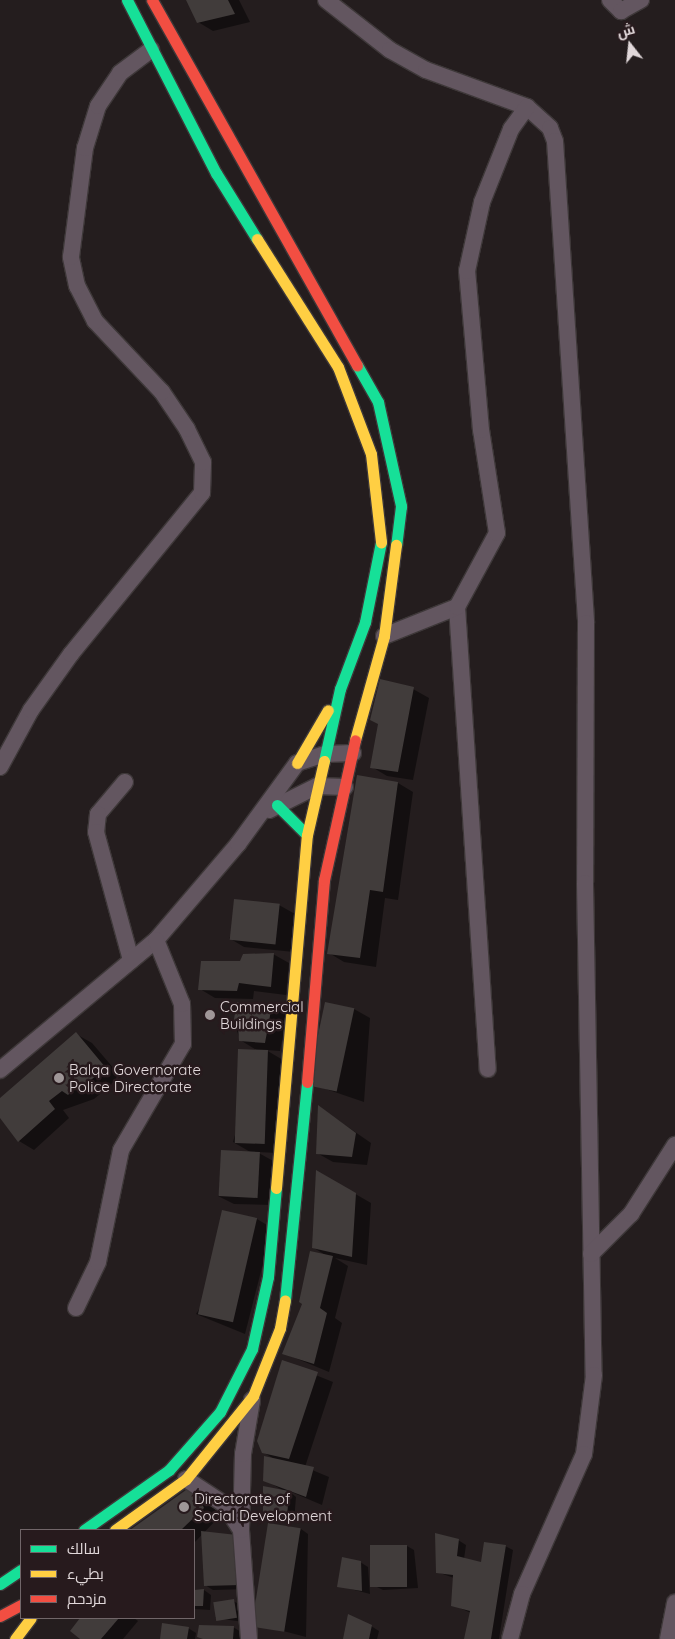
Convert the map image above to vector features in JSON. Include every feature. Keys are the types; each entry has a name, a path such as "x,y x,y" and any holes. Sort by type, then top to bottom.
{"main road":[{"path":"85,1529 169,1470 220,1412 252,1349 268,1276 307,835 340,689 365,622 381,543 371,454 338,368 230,197 151,50 128,0"},
{"path":"116,1529 186,1479 252,1396 280,1328 287,1292 324,880 370,673 384,636 401,506 378,402 357,360 238,159 152,0"},
{"path":"338,368 357,360"},
{"path":"297,763 340,689"},
{"path":"277,805 307,835"},
{"path":"0,1584 20,1571"},
{"path":"0,1616 20,1606"},
{"path":"15,1639 30,1619"}],"street":[{"path":"326,0 390,50 426,70 527,107 550,128 555,141 581,526 594,1375 590,1427 584,1454 522,1594 510,1639"},
{"path":"610,0 620,11 641,0"},
{"path":"0,767 31,710 71,654 202,493 203,462 187,429 162,392 95,321 77,286 72,257 85,148 98,106 120,72 151,50"},
{"path":"488,1069 457,607 496,533 472,350 470,244 498,158 527,107"},
{"path":"384,636 457,607"},
{"path":"0,1070 156,940 297,763 325,754 353,753"},
{"path":"125,782 98,814 96,832 131,960"},
{"path":"254,819 277,805 317,786 345,787"},
{"path":"76,1308 98,1262 125,1140 183,1044 182,1004 156,940"},
{"path":"591,1254 631,1214 675,1146"},
{"path":"248,1639 241,1530 243,1454 252,1396"},
{"path":"186,1479 224,1504 241,1530"},
{"path":"668,1639 675,1602"}],"building":[{"path":"186,0 228,0 235,14 197,23"},
{"path":"380,679 414,687 398,772 370,768 378,724 370,720"},
{"path":"357,775 398,782 383,892 370,890 360,958 327,954"},
{"path":"234,899 280,904 275,945 230,940"},
{"path":"274,953 271,987 239,983 237,991 198,990 201,961 240,961 243,954"},
{"path":"237,1002 272,1005 265,1043 239,1041 238,1026 233,1025"},
{"path":"325,1002 354,1008 337,1091 307,1085"},
{"name":"Balqa Governorate Police Directorate","path":"76,1032 106,1068 78,1090 76,1087 68,1095 62,1091 49,1101 55,1109 18,1142 0,1118 0,1098"},
{"path":"238,1049 268,1050 265,1144 235,1143"},
{"path":"318,1105 356,1133 352,1157 316,1154"},
{"path":"221,1150 260,1152 258,1198 219,1196"},
{"path":"316,1170 356,1193 352,1257 312,1248"},
{"path":"222,1210 257,1218 233,1322 198,1314"},
{"path":"310,1251 333,1256 320,1308 327,1313 314,1364 282,1354 302,1304 299,1302"},
{"path":"282,1360 318,1372 289,1459 262,1453 257,1441"},
{"path":"264,1456 314,1467 306,1497 263,1481"},
{"name":"Directorate of Social Development","path":"193,1485 204,1508 182,1529 131,1529"},
{"path":"263,1486 289,1491 287,1518 263,1514"},
{"path":"268,1523 301,1528 284,1632 252,1627"},
{"path":"201,1531 237,1535 241,1585 204,1586"},
{"path":"435,1533 459,1539 457,1556 481,1562 484,1542 506,1545 491,1639 464,1639 470,1611 451,1606 453,1575 436,1573"},
{"path":"370,1545 407,1545 407,1587 370,1587"},
{"path":"342,1557 361,1561 362,1591 337,1587"},
{"path":"204,1589 203,1606 195,1606 195,1590"},
{"path":"234,1599 237,1618 216,1621 213,1602"},
{"path":"348,1614 372,1625 369,1639 343,1639"},
{"path":"79,1619 118,1619 101,1639 80,1639 70,1631"},
{"path":"162,1623 189,1627 187,1639 160,1639"},
{"path":"199,1625 234,1626 233,1639 203,1639 197,1637"}],"traffic: fast":[{"path":"127,0 216,173 257,239"},
{"path":"357,365 378,402 401,506 396,545"},
{"path":"324,761 340,689 365,622 381,542"},
{"path":"277,805 307,835"},
{"path":"285,1300 307,1082"},
{"path":"85,1529 169,1470 220,1412 252,1349 268,1277 276,1188"},
{"path":"0,1584 20,1571"}],"traffic: slow":[{"path":"257,239 338,367 371,454 381,542"},
{"path":"355,740 384,636 396,545"},
{"path":"297,763 328,710"},
{"path":"276,1188 307,835 324,761"},
{"path":"116,1529 186,1479 253,1396 280,1328 285,1300"},
{"path":"15,1639 30,1619"}],"traffic: jam":[{"path":"152,0 357,365"},
{"path":"307,1082 324,880 355,740"},
{"path":"0,1616 20,1606"}],"place":[{"name":"Commercial Buildings","path":"210,1015"},
{"name":"Balqa Governorate Police Directorate","path":"59,1078"},
{"name":"Directorate of Social Development","path":"184,1507"}]}
